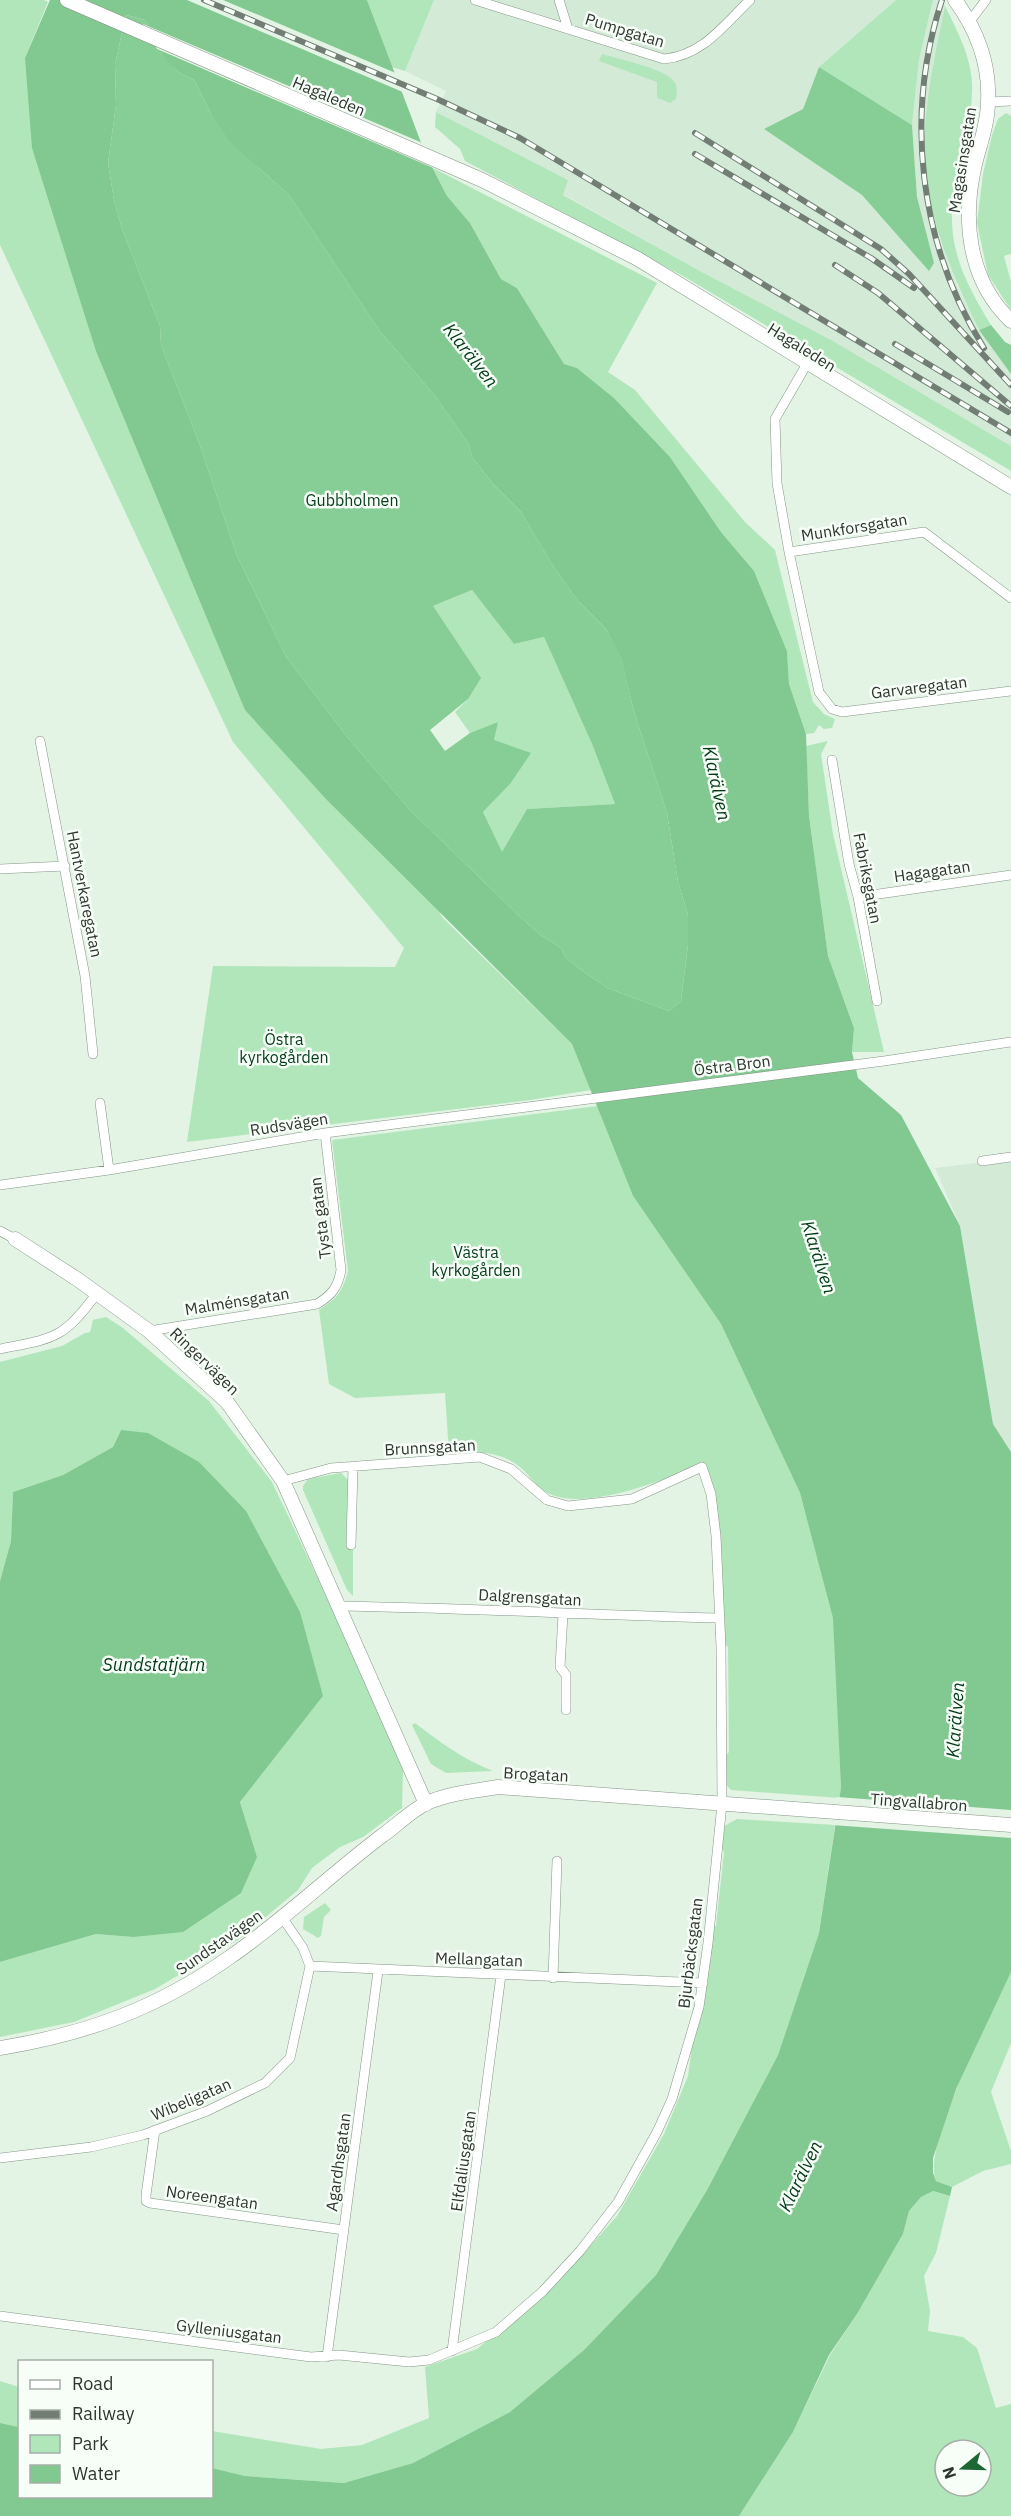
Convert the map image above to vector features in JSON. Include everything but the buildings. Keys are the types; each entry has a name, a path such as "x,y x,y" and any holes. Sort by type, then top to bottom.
{"street":[{"name":"Hagaleden","path":"67,0 482,180 574,228 1011,487"},
{"name":"Pumpgatan","path":"475,0 664,59 679,58 704,45 750,0"},
{"path":"559,0 568,29"},
{"name":"Magasinsgatan","path":"956,0 970,21 984,61 988,102 975,167 968,212 968,228 983,282 992,298 1011,321"},
{"path":"970,21 986,0"},
{"path":"988,102 1011,101"},
{"name":"Hagaleden","path":"806,365 1011,495"},
{"path":"789,552 777,483 775,418 806,365"},
{"name":"Munkforsgatan","path":"789,552 924,532 1011,598"},
{"name":"Garvaregatan","path":"789,552 819,692 832,709 842,712 1011,691"},
{"name":"Hantverkaregatan","path":"40,741 85,976 93,1054"},
{"name":"Fabriksgatan","path":"832,760 849,864 858,897 877,1001"},
{"path":"0,869 65,866"},
{"name":"Hagagatan","path":"858,897 1011,875"},
{"name":"Östra Bron","path":"583,1100 1011,1042"},
{"name":"Rudsvägen","path":"0,1185 109,1170 325,1133 583,1100"},
{"path":"100,1103 109,1170"},
{"name":"Tysta gatan","path":"325,1133 341,1270 336,1289 329,1297"},
{"path":"982,1161 1011,1157"},
{"name":"Ringervägen","path":"0,1232 15,1239 97,1293 148,1330 226,1402 283,1481 339,1606"},
{"path":"0,1349 61,1334 73,1325 97,1293"},
{"name":"Malménsgatan","path":"148,1330 317,1304 329,1297"},
{"name":"Brunnsgatan","path":"283,1481 306,1473 353,1466 480,1457 511,1469 547,1500 568,1506 632,1499 702,1467"},
{"path":"351,1545 353,1466"},
{"name":"Bjurbäcksgatan","path":"452,2351 496,2332 543,2291 580,2251 618,2202 657,2132 672,2099 696,2017 703,1983 722,1804 720,1618 716,1536 711,1494 702,1467"},
{"path":"339,1606 426,1804"},
{"name":"Dalgrensgatan","path":"339,1606 441,1607 563,1614 720,1618"},
{"path":"563,1614 560,1667 566,1675 566,1710"},
{"name":"Brogatan","path":"426,1804 455,1795 498,1787 825,1812"},
{"name":"Sundstavägen","path":"0,2048 82,2032 156,2002 231,1957 344,1864 426,1804"},
{"name":"Tingvallabron","path":"825,1812 1011,1825"},
{"path":"554,1978 557,1861"},
{"path":"282,1917 303,1948 310,1966"},
{"name":"Mellangatan","path":"310,1966 378,1971 703,1983"},
{"name":"Wibeligatan","path":"0,2158 91,2147 155,2130 207,2111 265,2083 290,2058 310,1966"},
{"name":"Agardhsgatan","path":"327,2357 378,1971"},
{"name":"Elfdaliusgatan","path":"452,2351 501,1975"},
{"name":"Noreengatan","path":"155,2130 146,2195 146,2201 150,2204 344,2230"},
{"name":"Gylleniusgatan","path":"0,2316 327,2357 339,2355 409,2362 429,2360 452,2351"}],"shaded area":[{"path":"434,0 896,0 819,67 803,109 764,129 862,195 929,270 934,263 917,197 912,125 919,60 933,0 938,0 945,6 933,64 926,131 926,182 939,238 959,290 979,330 1011,374 1011,446 833,341 702,272 563,194 568,180 436,112 446,91 405,71"},
{"path":"1011,1159 1011,1452 993,1424 960,1226 935,1168"}],"green space":[{"name":"Östra kyrkogården","path":"0,0 44,0 48,2 25,58 97,351 443,918 572,1044 591,1090 530,1100 187,1142 213,966 395,967 404,948 233,742 0,245"},
{"path":"367,0 434,0 405,71 392,67"},
{"path":"896,0 933,0 919,60 912,125 819,67"},
{"path":"945,6 968,58 972,81 971,108 955,187 952,219 955,248 964,275 991,325 979,330 941,241 927,184 924,141 928,95"},
{"name":"Gubbholmen","path":"126,15 145,20 166,59 180,73 194,80 211,114 259,168 289,195 379,330 435,396 468,443 472,457 493,484 521,512 553,566 578,601 606,629 621,657 634,712 667,813 678,882 688,915 688,945 681,1001 669,1011 607,988 577,967 565,957 561,948 539,934 518,915 410,810 348,738 287,658 237,556 198,440 161,345 160,326 122,229 114,200 108,163 116,105 115,64","holes":["472,590 514,644 544,637 592,744 615,804 527,809 502,852 483,812 510,784 531,753 494,740 498,722 470,733 445,751 430,730 468,699 481,678 433,606"]},
{"path":"602,54 650,68 667,76 676,85 676,99 670,103 657,98 657,82 599,61"},
{"path":"819,67 912,125 917,197 934,263 929,271 862,195 764,129 803,109"},
{"path":"436,112 568,180 563,195 833,341 1011,446 1011,471 683,276 465,161 460,149 435,127"},
{"path":"1006,113 1011,116 1011,254 1004,256 1011,282 1011,310 988,275 977,223 983,174 992,135 998,119"},
{"path":"433,168 657,283 608,372 635,390 745,522 775,550 813,702 824,714 835,719 832,728 824,729 819,725 814,733 806,734 789,684 787,651 754,571 721,532 670,457 614,398 577,368 564,364 517,288 501,279 470,223 447,196"},
{"path":"991,325 1005,342 1011,345 1011,374 979,330"},
{"path":"472,590 514,644 544,637 592,744 615,804 527,809 502,853 483,812 510,784 494,740 497,723 470,733 455,712 468,699 433,606"},
{"path":"828,741 821,754 833,834 884,1052 852,1052 854,1028 828,956 809,816 806,746"},
{"name":"Västra kyrkogården","path":"597,1106 633,1196 721,1324 800,1493 834,1619 840,1798 731,1790 724,1782 724,1757 729,1752 728,1647 719,1641 713,1495 705,1463 649,1485 626,1491 581,1499 562,1498 546,1492 520,1467 508,1459 492,1454 449,1454 445,1393 355,1398 329,1384 319,1310 338,1294 348,1271 332,1140"},
{"path":"106,1317 123,1328 209,1401 272,1482 338,1621 403,1770 402,1808 363,1837 340,1847 312,1868 298,1890 238,1940 155,1989 74,2022 0,2037 0,1962 96,1934 133,1937 257,1857 240,1802 323,1696 121,1430 113,1447 63,1475 13,1492 11,1541 0,1581 0,1362 62,1346 90,1332 93,1320"},
{"path":"341,1473 348,1480 346,1546 353,1547 353,1596 347,1590 303,1490 308,1479"},
{"path":"415,1723 462,1756 493,1771 446,1773 431,1764 412,1725"},
{"path":"737,1819 835,1825 819,1933 778,2055 707,2190 656,2275 584,2350 510,2412 413,2463 344,2483 245,2476 213,2468 213,2431 321,2449 362,2445 429,2418 425,2367 477,2349 556,2284 617,2216 664,2134 688,2076 708,1930 716,1926 724,1852 721,1847 724,1826"},
{"path":"325,1903 331,1910 324,1917 321,1936 318,1938 303,1929 304,1917"},
{"path":"1011,1972 1011,2043 991,2092 1011,2151 1011,2164 983,2171 952,2187 936,2181 934,2163 939,2138 961,2077"},
{"path":"933,2191 950,2196 936,2253 924,2276 930,2311 928,2331 963,2337 977,2348 996,2408 1011,2404 1011,2516 739,2516 793,2432 830,2355 857,2314 903,2234 909,2211 921,2197"},
{"path":"0,2381 18,2387 18,2427 0,2423"}],"water":[{"name":"Klarälven","path":"50,0 367,0 425,153 447,196 470,223 501,279 517,288 564,364 577,368 614,398 670,457 721,532 754,571 787,651 789,684 806,734 809,816 828,956 854,1028 852,1052 858,1078 901,1115 960,1226 993,1424 1011,1452 1011,1972 956,2089 933,2158 933,2173 936,2181 952,2187 950,2196 933,2191 921,2197 909,2211 903,2234 857,2314 829,2355 793,2432 739,2516 0,2516 0,2423 18,2427 18,2498 213,2498 213,2468 245,2476 344,2483 413,2463 510,2412 584,2350 656,2275 707,2190 778,2055 819,1933 841,1788 833,1618 800,1493 721,1324 633,1196 572,1044 326,799 245,710 96,351 32,148 25,58","holes":["126,15 145,20 166,60 180,73 194,80 211,114 231,143 289,195 379,330 435,396 468,443 472,457 493,484 521,512 553,566 578,601 606,629 621,658 634,712 667,813 678,882 688,915 688,945 681,1001 669,1011 607,988 577,967 565,957 561,948 539,934 518,915 410,810 348,738 287,658 237,556 198,440 161,345 160,326 122,229 114,200 108,163 116,105 115,64"]},
{"name":"Sundstatjärn","path":"121,1430 148,1433 199,1462 246,1511 300,1612 323,1696 240,1802 257,1857 241,1893 183,1932 133,1937 96,1934 0,1962 0,1581 11,1541 13,1492 63,1475 113,1447"}],"pier":[{"path":"187,0 223,0 398,74 405,93"},
{"path":"143,24 425,144 438,170 157,49"},
{"path":"837,1797 1011,1810 1011,1838 832,1825"}],"railway":[{"path":"204,0 437,99 520,138 1011,433"},
{"path":"942,0 930,44 923,88 921,133 924,178 932,223 945,266 962,308 984,348"},
{"path":"695,133 881,249 909,274 1011,385"},
{"path":"695,154 871,258 914,288"},
{"path":"835,265 878,293 1011,406"},
{"path":"895,344 1008,412"}]}
